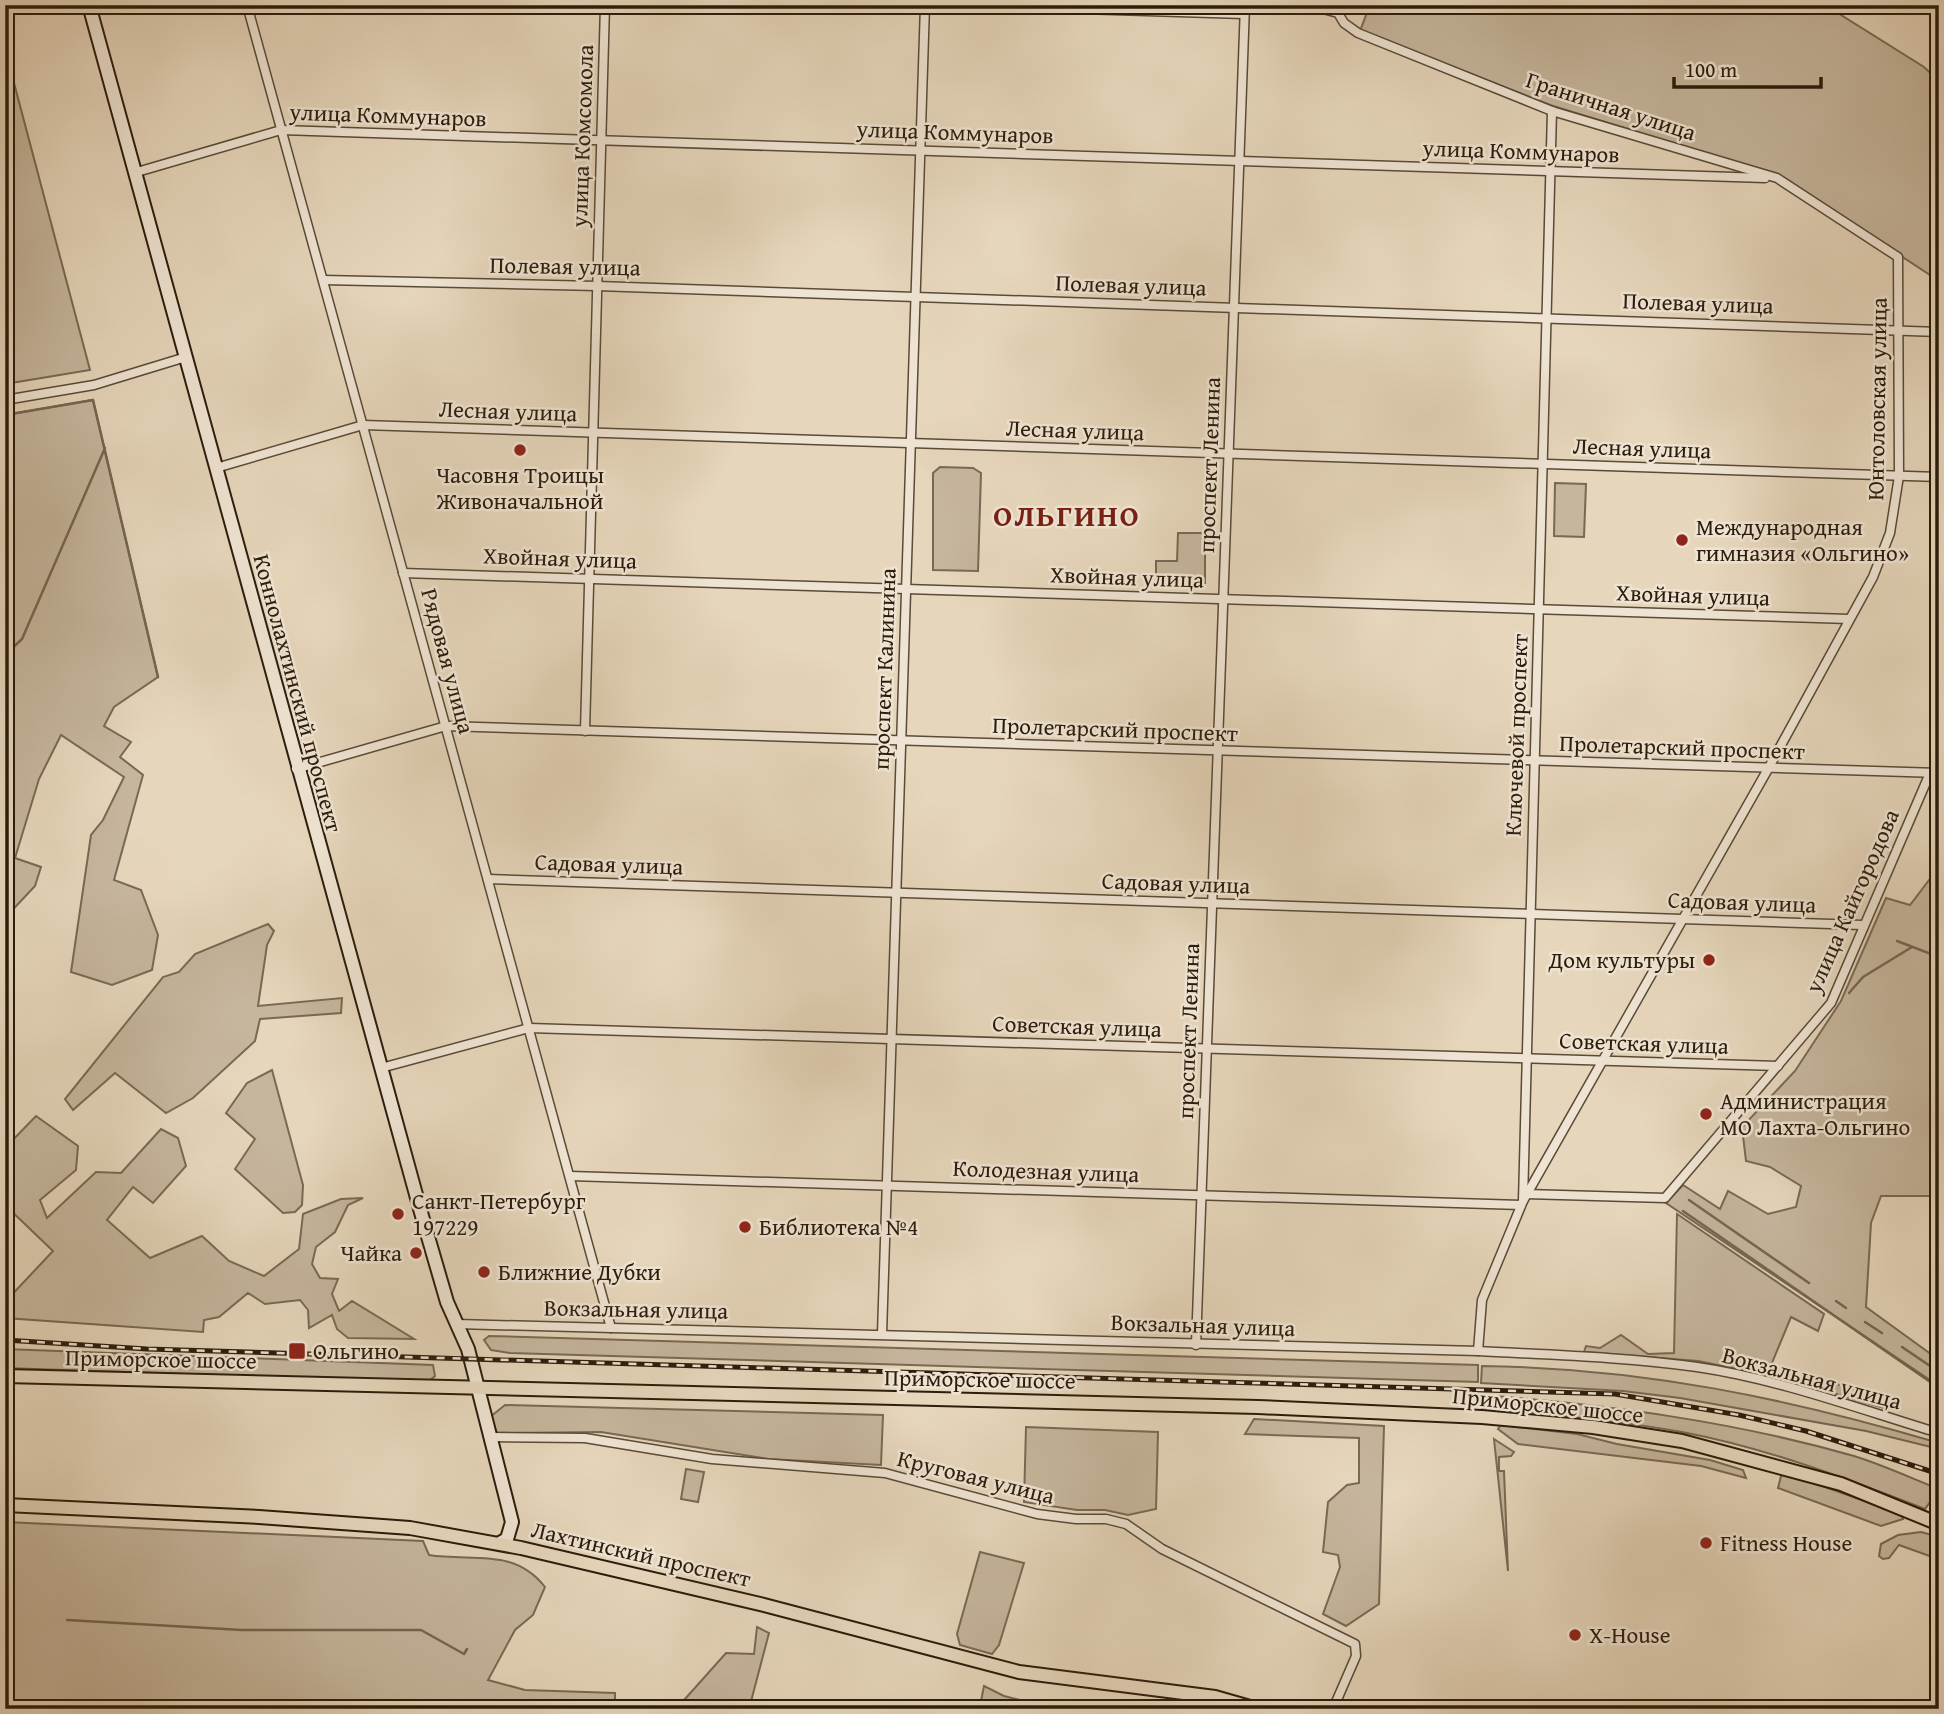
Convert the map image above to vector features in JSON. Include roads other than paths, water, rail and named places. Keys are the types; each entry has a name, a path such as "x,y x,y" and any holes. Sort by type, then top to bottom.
{"main road":[{"name":"Коннолахтинский проспект","path":"89,5 137,172 296,769 447,1302 468,1349 512,1522 507,1539 500,1543"},
{"name":"Приморское шоссе","path":"5,1376 1292,1408 1482,1417 1593,1427 1682,1441 1841,1484 1939,1524"},
{"name":"Лахтинский проспект","path":"5,1505 259,1517 408,1528 500,1543 764,1605 1019,1672 1215,1697 1257,1709"}],"street":[{"name":"Рядовая улица","path":"247,5 611,1328"},
{"name":"улица Комсомола","path":"585,731 604,5"},
{"name":"проспект Калинина","path":"882,1334 925,5"},
{"path":"951,5 1245,10"},
{"name":"Граничная улица","path":"1308,5 1338,13 1344,23 1358,33 1552,111 1777,178 1898,257"},
{"name":"проспект Ленина","path":"1196,1345 1245,10"},
{"name":"Ключевой проспект","path":"1478,1351 1482,1300 1524,1199 1552,111"},
{"name":"улица Коммунаров","path":"137,172 281,130 1777,178"},
{"name":"Юнтоловская улица","path":"1524,1199 1684,919 1873,577 1890,533 1899,476 1898,257"},
{"name":"Полевая улица","path":"323,280 597,286 1939,332"},
{"path":"5,400 94,385 186,357"},
{"name":"Лесная улица","path":"216,468 363,425 1939,477"},
{"name":"Хвойная улица","path":"403,573 1849,619"},
{"name":"Пролетарский проспект","path":"296,769 446,726 1935,773"},
{"name":"улица Кайгородова","path":"1665,1198 1831,1003 1850,961 1862,925 1935,773"},
{"name":"Садовая улица","path":"488,879 1862,925"},
{"name":"Советская улица","path":"381,1068 529,1028 1778,1066"},
{"name":"Колодезная улица","path":"570,1176 1201,1195 1665,1198"},
{"name":"Вокзальная улица","path":"457,1324 1478,1351 1697,1367 1788,1387 1939,1433"},
{"name":"Круговая улица","path":"491,1437 585,1438 712,1459 885,1473 1026,1512 1076,1519 1106,1519 1126,1524 1162,1549 1355,1644 1356,1656 1333,1709"}],"waterway":[{"path":"5,415 93,400 158,677"},
{"path":"5,655 22,639 105,448"},
{"path":"1897,941 1939,957"},
{"path":"1849,993 1863,977 1912,947"},
{"path":"1689,1200 1809,1283"},
{"path":"1683,1211 1939,1388"},
{"path":"1836,1301 1846,1308"},
{"path":"1865,1322 1882,1333"},
{"path":"1902,1347 1939,1372"},
{"path":"67,1620 242,1630 421,1630 464,1654 467,1649"}],"railway":[{"path":"5,1340 147,1349 1615,1394 1739,1415 1806,1431 1939,1474"}],"place":[{"name":"Часовня Троицы Живоначальной","path":"520,450"},
{"name":"Международная гимназия «Ольгино»","path":"1682,540"},
{"name":"Дом культуры","path":"1709,960"},
{"name":"Администрация МО Лахта-Ольгино","path":"1706,1114"},
{"name":"Санкт-Петербург 197229","path":"398,1214"},
{"name":"Библиотека №4","path":"745,1227"},
{"name":"Чайка","path":"416,1253"},
{"name":"Ближние Дубки","path":"484,1272"},
{"name":"Ольгино","path":"297,1351"},
{"name":"Fitness House","path":"1706,1543"},
{"name":"X-House","path":"1575,1635"}],"district":[{"name":"ОЛЬГИНО","path":"1067,516"}]}
